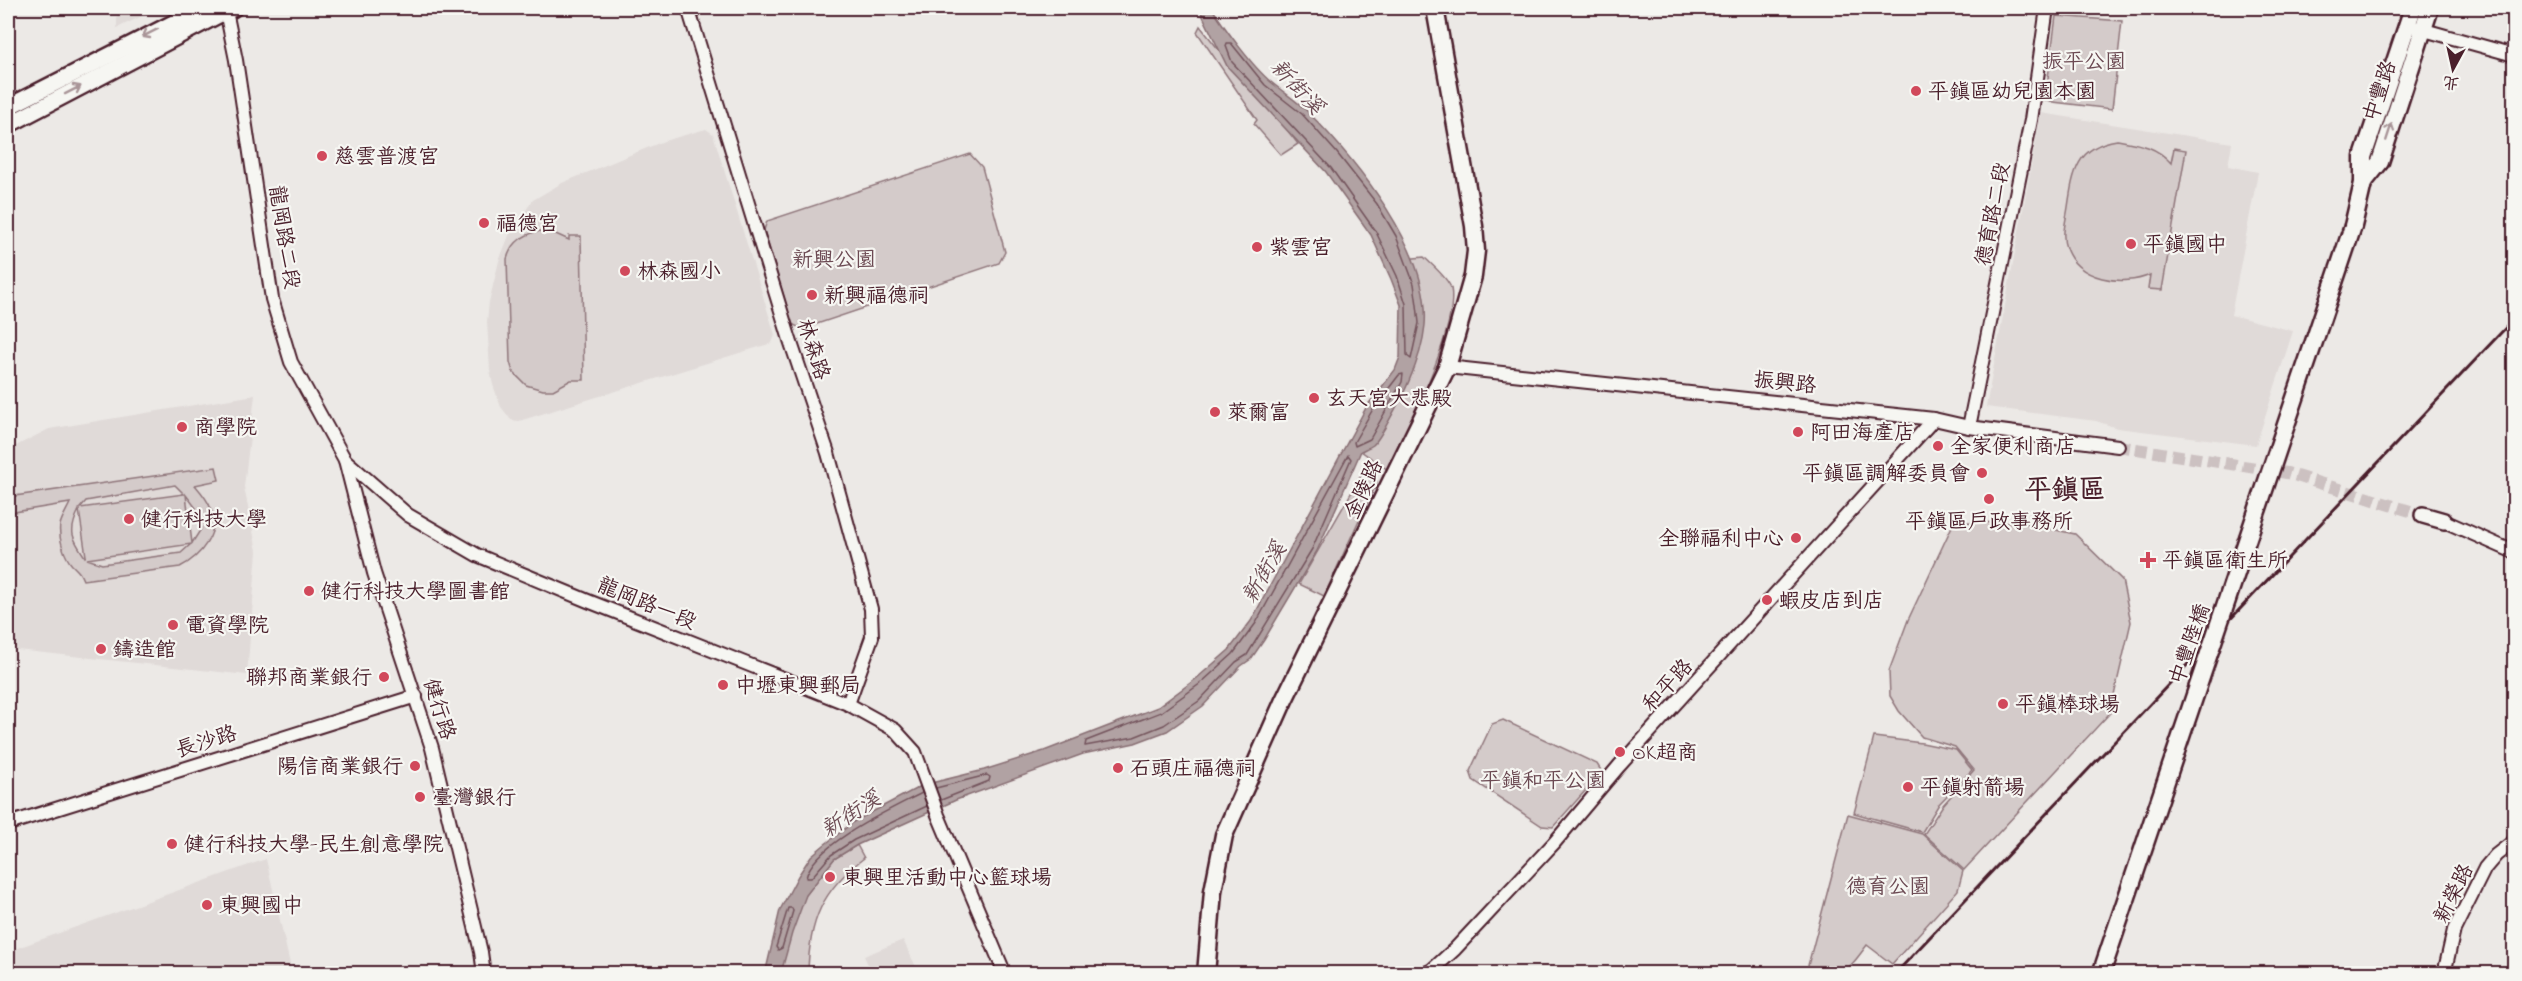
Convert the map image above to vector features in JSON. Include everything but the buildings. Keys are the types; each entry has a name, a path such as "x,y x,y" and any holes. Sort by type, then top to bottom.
{"main road":[{"name":"金陵路","path":"1206,974 1214,891 1224,835 1284,700 1447,367 1467,302 1476,251 1463,156 1435,8"},
{"name":"中豐路","path":"2353,226 2363,183 2380,162 2415,27 2413,8"},
{"name":"中豐路","path":"2415,27 2430,8"},
{"name":"中豐陸橋","path":"2101,974 2353,226"}],"street":[{"path":"21,117 8,108 203,8"},
{"name":"林森路","path":"688,8 790,340 828,453 871,609 872,637 849,704"},
{"name":"德育路二段","path":"1969,427 2031,120 2047,8"},
{"path":"8,125 228,9"},
{"name":"龍岡路二段","path":"228,9 272,299 291,362 345,460"},
{"path":"2415,27 2514,55"},
{"name":"振興路","path":"1447,367 1934,418 1969,427 2118,446"},
{"name":"和平路","path":"1424,974 1455,949 1533,867 1619,766 1934,418"},
{"name":"龍岡路一段","path":"345,460 408,515 477,555 849,704 895,730 915,753 938,815 1005,974"},
{"name":"健行路","path":"345,460 374,573 432,748 481,952 484,974"},
{"path":"2423,515 2444,521 2514,552"},
{"name":"長沙路","path":"8,824 416,696"},
{"name":"新榮路","path":"2444,974 2454,930 2485,868 2496,855 2514,841"}],"shaded area":[{"path":"117,8 159,8 117,28"},
{"name":"平鎮國中","path":"2041,113 2232,143 2228,166 2258,172 2231,315 2293,331 2256,445 2117,428 2096,421 1986,407"},
{"name":"林森國小","path":"706,129 713,134 775,335 772,343 519,421 511,420 501,407 493,385 487,322 489,302 499,261 510,233 533,200 562,183 664,141"},
{"name":"健行科技大學","path":"255,395 244,487 257,551 247,675 8,649 8,450 49,429"},
{"name":"東興國中","path":"266,859 292,973 13,973 9,951"},
{"path":"903,940 919,973 872,973 864,956"}],"green space":[{"name":"振平公園","path":"2056,16 2122,21 2112,109 2045,101"},
{"path":"1200,26 1298,144 1281,155 1254,124 1257,120 1197,32"},
{"path":"2117,140 2153,149 2171,163 2174,148 2186,150 2162,290 2148,289 2150,275 2139,279 2114,280 2090,274 2072,259 2066,248 2065,223 2072,183 2079,163 2093,148"},
{"name":"新興公園","path":"970,154 982,167 1005,252 999,263 802,329 792,324 764,230 767,221"},
{"path":"547,230 569,240 569,236 581,236 584,380 571,380 553,390 543,390 526,385 513,372 510,362 507,259 509,252 522,238"},
{"path":"1424,257 1447,280 1451,288 1451,305 1440,353 1388,470 1361,451 1404,380 1404,259"},
{"path":"216,467 219,480 195,485 210,506 213,526 207,543 187,563 180,567 83,580 66,557 61,541 60,525 70,503 8,513 8,497","holes":["175,485 184,494 80,508 86,501","186,495 202,516 201,529 192,543","79,510 85,557 74,540 73,524","191,544 181,553 102,564 87,559"]},
{"path":"1362,474 1377,481 1324,596 1299,584"},
{"name":"平鎮棒球場","path":"1954,522 2023,523 2075,534 2122,580 2131,622 2110,713 1964,870 1924,834 1943,805 1974,770 1955,747 1922,737 1899,711 1890,696 1889,671 1908,620"},
{"name":"平鎮和平公園","path":"1503,720 1597,764 1602,772 1553,827 1542,826 1473,780 1470,771 1492,724"},
{"name":"平鎮射箭場","path":"1874,737 1956,750 1972,770 1939,804 1922,832 1854,813"},
{"name":"德育公園","path":"1848,814 1922,834 1963,871 1958,890 1892,964 1867,945 1853,963 1843,971 1806,973"},
{"path":"857,845 864,858 838,882 828,895 815,922 808,973 775,974 780,943 806,895 834,859"}],"water":[{"name":"新街溪","path":"1199,8 1212,8 1256,67 1303,107 1326,131 1387,209 1416,267 1424,297 1425,325 1415,367 1377,441 1361,451 1317,551 1264,640 1251,659 1241,666 1203,706 1167,731 1135,743 1083,754 956,800 857,845 834,859 806,895 781,973 765,974 780,910 798,876 811,856 855,821 923,785 984,770 1044,751 1158,707 1197,678 1229,650 1251,621 1367,406 1395,370 1400,357 1401,305 1371,235 1326,172 1227,66"}],"tunnel":[{"path":"2118,446 2287,473 2423,515"}],"railway":[{"path":"1895,974 2514,319"}],"place":[{"name":"平鎮區幼兒園本園","path":"1916,91"},
{"name":"慈雲普渡宮","path":"322,156"},
{"name":"福德宮","path":"484,223"},
{"name":"平鎮國中","path":"2131,244"},
{"name":"紫雲宮","path":"1257,247"},
{"name":"林森國小","path":"625,271"},
{"name":"新興福德祠","path":"812,295"},
{"name":"玄天宮大悲殿","path":"1314,398"},
{"name":"萊爾富","path":"1215,412"},
{"name":"商學院","path":"182,427"},
{"name":"阿田海產店","path":"1798,432"},
{"name":"全家便利商店","path":"1938,446"},
{"name":"平鎮區調解委員會","path":"1982,473"},
{"name":"平鎮區戶政事務所","path":"1989,499"},
{"name":"健行科技大學","path":"129,519"},
{"name":"全聯福利中心","path":"1796,538"},
{"name":"平鎮區衛生所","path":"2148,560"},
{"name":"健行科技大學圖書館","path":"309,591"},
{"name":"蝦皮店到店","path":"1767,600"},
{"name":"電資學院","path":"173,625"},
{"name":"鑄造館","path":"101,649"},
{"name":"聯邦商業銀行","path":"384,677"},
{"name":"中壢東興郵局","path":"723,685"},
{"name":"平鎮棒球場","path":"2003,704"},
{"name":"OK超商","path":"1620,752"},
{"name":"陽信商業銀行","path":"415,766"},
{"name":"石頭庄福德祠","path":"1118,768"},
{"name":"平鎮射箭場","path":"1908,787"},
{"name":"臺灣銀行","path":"420,797"},
{"name":"健行科技大學-民生創意學院","path":"172,844"},
{"name":"東興里活動中心籃球場","path":"830,877"},
{"name":"東興國中","path":"207,905"}],"district":[{"name":"平鎮區","path":"2065,489"}]}
